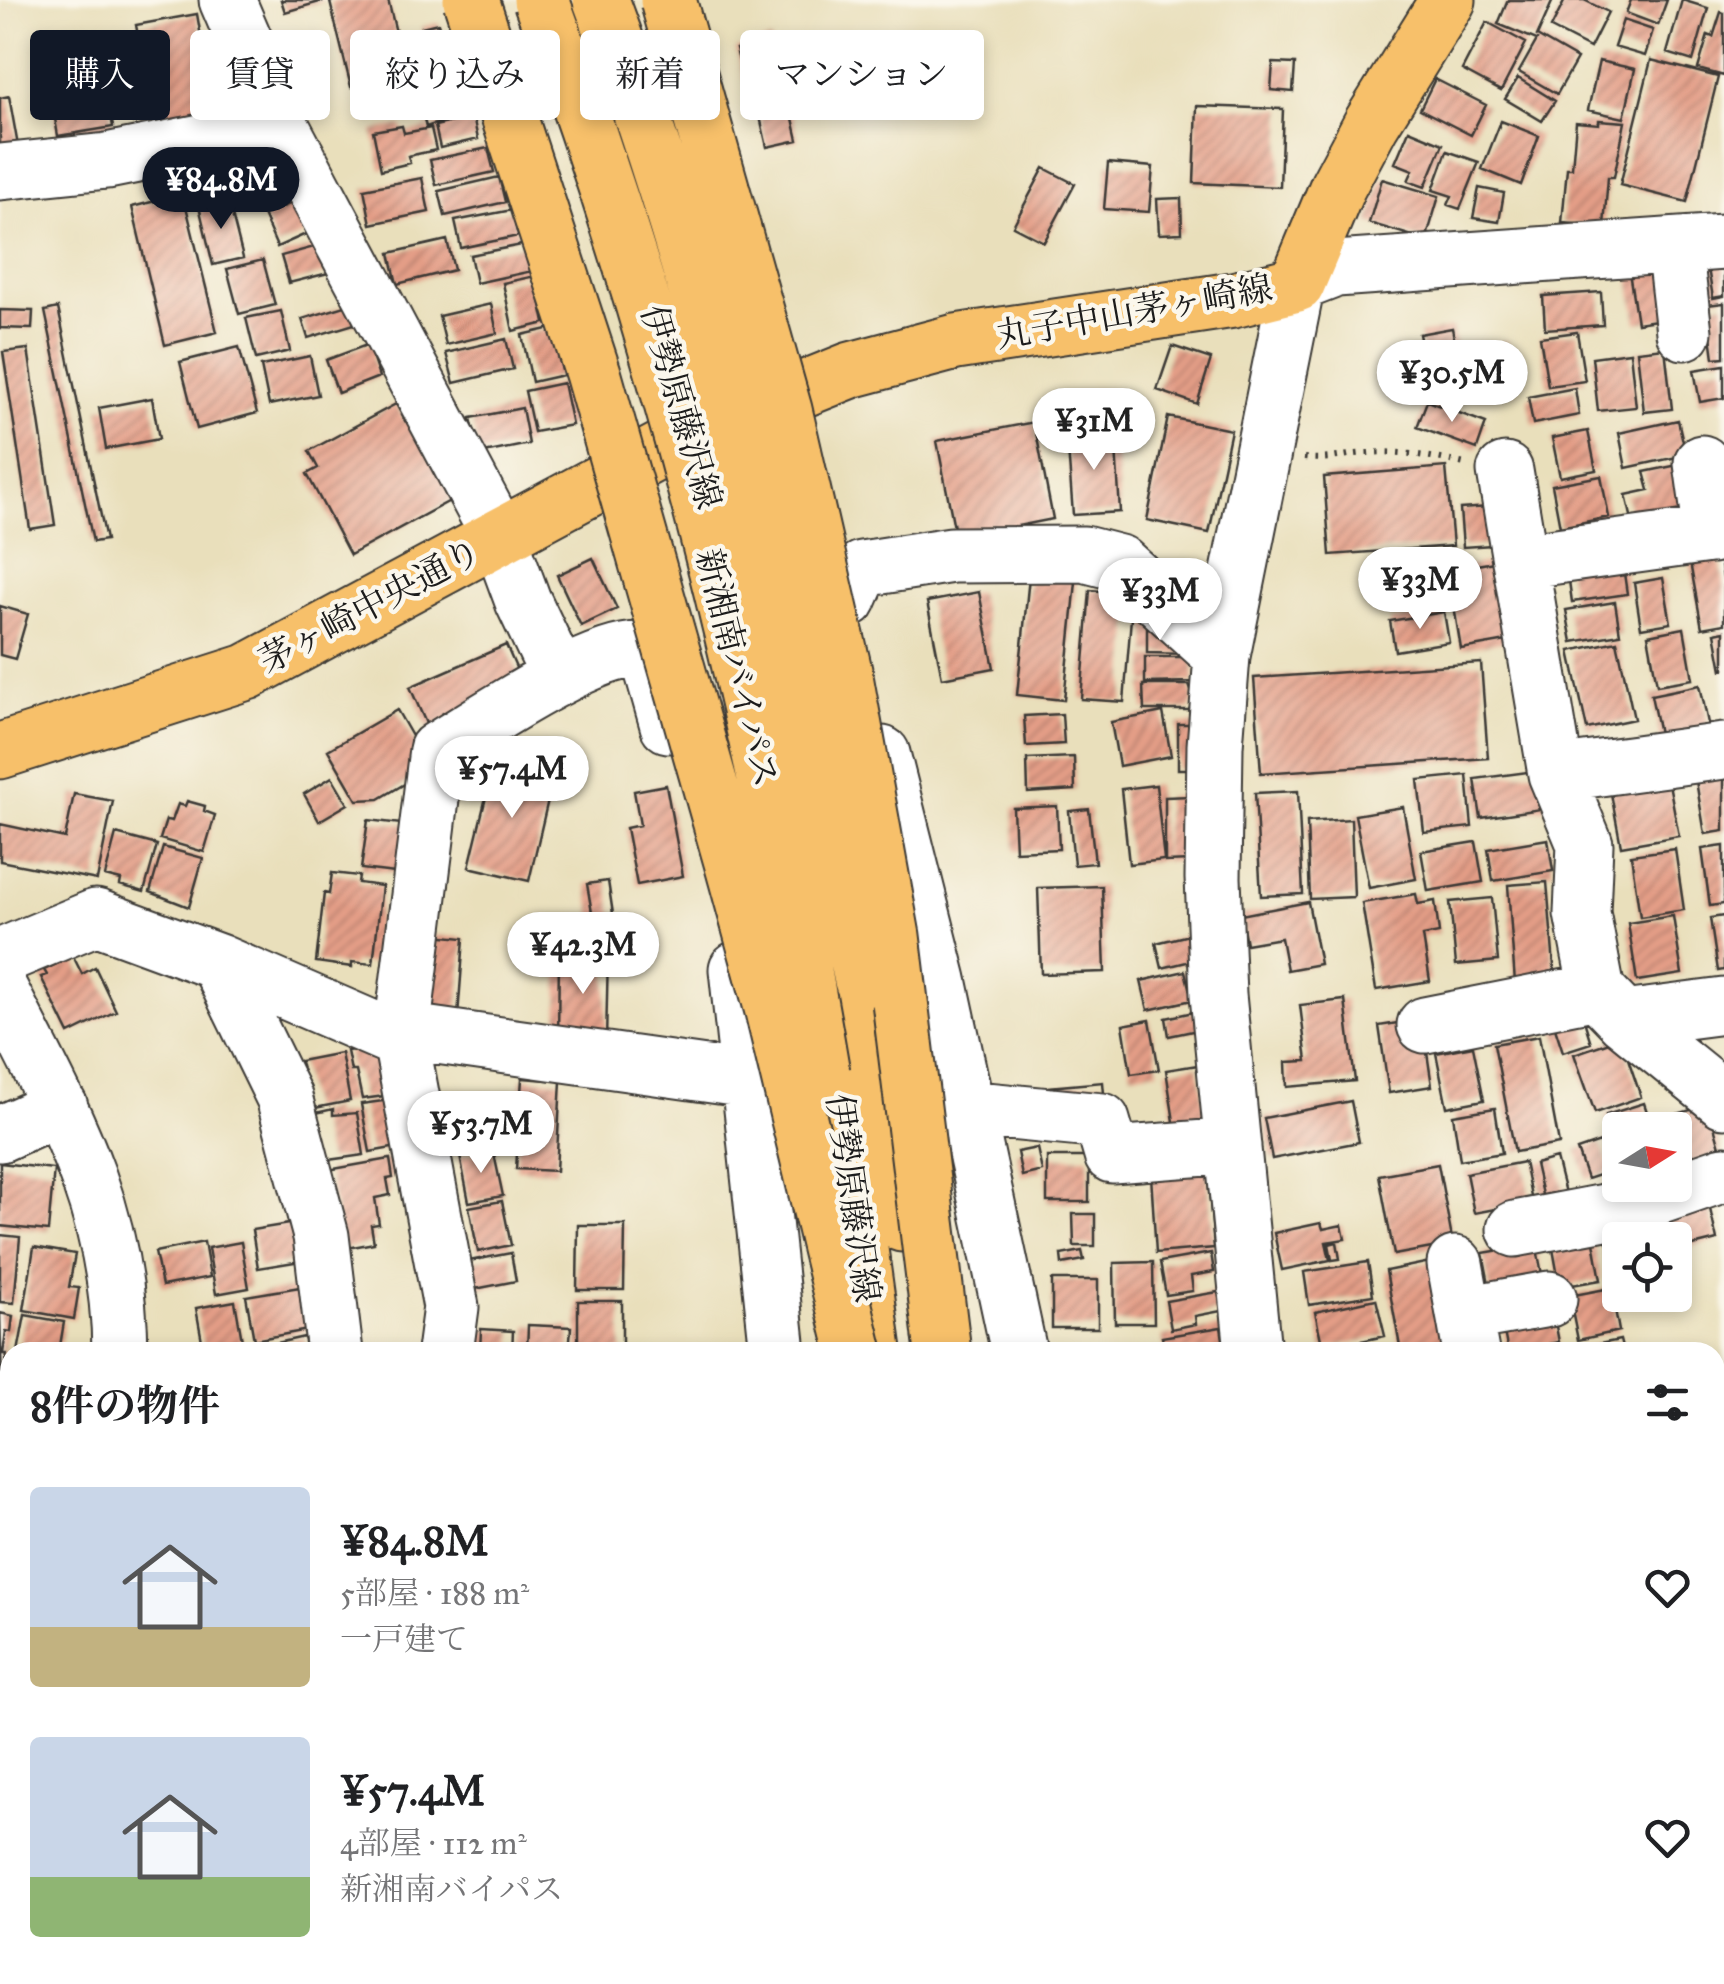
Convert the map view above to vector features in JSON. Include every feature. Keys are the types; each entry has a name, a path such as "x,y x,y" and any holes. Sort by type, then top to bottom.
{"main road":[{"path":"468,0 592,373 732,862 853,1342"},
{"name":"伊勢原藤沢線","path":"617,0 666,167 707,427 752,674 812,950 839,1098 873,1342"},
{"path":"668,0 784,410 844,671 892,936 942,1342"},
{"name":"丸子中山茅ヶ崎線","path":"707,427 851,370 956,342 1233,300 1297,284 1338,186 1371,124 1448,0"},
{"name":"伊勢原藤沢線","path":"566,5 773,615 808,768 849,982 904,1342"},
{"name":"新湘南バイパス","path":"566,5 589,136 656,352 740,674 810,1000 862,1342"},
{"name":"新湘南バイパス","path":"566,5 676,225 737,437 792,650 862,980 919,1342"},
{"name":"茅ヶ崎中央通り","path":"0,751 247,672 707,427"}],"street":[{"path":"227,0 282,126 499,536 558,677"},
{"path":"468,0 478,32 484,39 498,40 566,5"},
{"path":"690,0 750,206"},
{"path":"0,172 107,161 282,126"},
{"path":"666,167 734,149"},
{"path":"1252,1342 1218,995 1213,878 1215,746 1222,656 1297,284 1336,269 1699,244 1684,332"},
{"path":"1520,562 1718,534 1702,463"},
{"path":"1505,470 1556,774 1584,844 1582,913 1610,1005 1724,1100"},
{"path":"1017,1342 849,599 862,569 952,555 1084,554 1120,563 1222,656"},
{"path":"773,615 849,599"},
{"path":"446,1342 450,1308 402,1042 437,750 558,677 626,650 641,650 651,665 737,968 777,1342"},
{"path":"1556,774 1724,751"},
{"path":"0,957 96,917 218,962 402,1042 422,1034 748,1080"},
{"path":"737,968 812,950"},
{"path":"218,962 284,1097 321,1236 334,1342"},
{"path":"0,990 88,1171 111,1247 119,1342"},
{"path":"1425,1024 1610,1005 1724,1006"},
{"path":"0,1134 60,1107"},
{"path":"966,1108 1102,1122 1112,1155 1233,1146"},
{"path":"1515,1230 1626,1208 1724,1174"},
{"path":"1464,1310 1549,1299"}],"path":[{"path":"1263,452 1329,461 1367,452 1424,455 1505,470"}],"building":[{"path":"281,0 323,0 323,1 285,12"},
{"path":"388,0 395,30 350,30 350,83 330,2"},
{"path":"1508,0 1553,0 1537,36 1577,59 1557,94 1519,72 1537,40 1498,24"},
{"path":"1565,0 1584,0 1608,12 1590,48 1551,28"},
{"path":"1631,0 1667,0 1658,25 1626,13"},
{"path":"1682,0 1708,8 1693,61 1667,53"},
{"path":"1721,12 1724,76 1698,69 1708,35 1713,37"},
{"path":"197,14 200,30 190,30 190,120 216,123 156,134 153,120 170,120 170,30 137,30 136,25"},
{"path":"1623,20 1653,30 1645,56 1614,47"},
{"path":"1487,22 1526,43 1501,91 1462,70"},
{"path":"438,23 440,30 423,30 422,27"},
{"path":"1651,60 1718,77 1687,202 1620,185"},
{"path":"1599,61 1635,69 1624,118 1588,110"},
{"path":"1273,63 1295,64 1293,92 1271,90"},
{"path":"1518,78 1555,101 1542,121 1505,99"},
{"path":"1435,79 1486,105 1471,135 1420,109"},
{"path":"9,96 20,157 0,160 0,98"},
{"path":"1197,106 1283,109 1280,187 1194,183"},
{"path":"55,120 112,120 113,127 58,136"},
{"path":"424,120 447,120 426,127"},
{"path":"474,120 478,139 440,148 435,126"},
{"path":"761,120 793,120 798,140 767,147"},
{"path":"1599,120 1625,122 1614,177 1608,177 1604,226 1562,223 1576,122 1599,124"},
{"path":"1501,121 1539,136 1521,185 1482,169"},
{"path":"402,126 404,133 431,128 436,150 408,156 410,163 381,170 373,131"},
{"path":"1409,130 1443,144 1425,187 1408,181 1413,170 1395,163"},
{"path":"488,148 494,172 436,185 430,160"},
{"path":"1447,151 1479,162 1460,209 1448,205 1452,196 1433,190"},
{"path":"1108,163 1153,167 1149,212 1104,209"},
{"path":"1044,168 1075,184 1044,242 1013,226"},
{"path":"499,177 505,202 445,216 439,191"},
{"path":"422,178 429,212 371,224 364,189"},
{"path":"1382,179 1439,196 1426,240 1369,223"},
{"path":"1479,188 1504,193 1499,222 1473,218"},
{"path":"183,194 217,332 165,345 132,207"},
{"path":"304,198 317,229 277,247 263,215"},
{"path":"1181,198 1182,233 1159,234 1157,199"},
{"path":"228,199 243,258 213,265 199,206"},
{"path":"512,210 518,236 461,248 455,221"},
{"path":"447,240 454,270 397,284 390,253"},
{"path":"336,241 344,269 289,283 281,256"},
{"path":"527,244 532,271 476,283 470,255"},
{"path":"1724,247 1724,296 1713,298 1705,250"},
{"path":"1666,253 1676,317 1637,323 1627,259"},
{"path":"263,260 275,305 239,314 227,269"},
{"path":"535,276 545,323 513,331 503,283"},
{"path":"1601,292 1603,325 1545,329 1543,296"},
{"path":"365,300 371,319 308,338 302,319"},
{"path":"1724,303 1724,357 1714,358 1707,305"},
{"path":"491,304 497,333 446,345 439,316"},
{"path":"58,308 106,540 93,542 45,311"},
{"path":"0,310 33,311 32,329 0,328"},
{"path":"281,311 290,351 256,359 246,318"},
{"path":"552,328 563,375 532,382 522,335"},
{"path":"1452,328 1464,387 1431,393 1419,334"},
{"path":"1577,332 1585,381 1548,386 1540,337"},
{"path":"388,337 393,349 372,357 379,377 338,393 326,360"},
{"path":"506,339 513,369 454,383 446,353"},
{"path":"1506,341 1515,391 1477,398 1469,348"},
{"path":"1172,346 1211,359 1197,404 1157,390"},
{"path":"239,347 257,413 197,429 180,362"},
{"path":"1665,348 1672,409 1644,412 1637,351"},
{"path":"28,349 55,525 30,529 3,352"},
{"path":"1630,352 1636,407 1598,411 1592,357"},
{"path":"310,356 318,395 269,405 261,366"},
{"path":"1724,365 1724,398 1700,402 1694,370"},
{"path":"563,383 572,425 534,432 525,391"},
{"path":"1575,388 1579,415 1533,424 1528,397"},
{"path":"152,398 159,439 106,449 99,408"},
{"path":"1427,401 1486,423 1477,449 1417,427"},
{"path":"396,404 405,421 414,416 457,497 350,555 307,474 318,468 309,451"},
{"path":"522,408 529,444 479,454 471,418"},
{"path":"1168,417 1231,430 1209,533 1147,520"},
{"path":"1678,420 1686,455 1626,468 1619,433"},
{"path":"1034,422 1053,519 956,538 937,441"},
{"path":"1115,431 1120,512 1073,515 1067,435"},
{"path":"1588,431 1596,470 1560,477 1552,438"},
{"path":"1678,465 1688,509 1632,520 1626,495 1649,490 1644,472"},
{"path":"1446,467 1453,546 1330,555 1324,477"},
{"path":"1601,476 1609,517 1560,527 1552,485"},
{"path":"1489,507 1492,545 1463,547 1460,509"},
{"path":"1719,552 1724,624 1702,628 1689,557"},
{"path":"593,558 617,609 581,626 557,575"},
{"path":"1622,559 1627,594 1572,602 1567,567"},
{"path":"1494,562 1507,641 1461,649 1448,570"},
{"path":"1030,567 1077,572 1064,700 1017,695"},
{"path":"1663,578 1671,623 1641,628 1634,583"},
{"path":"1090,590 1133,594 1124,702 1081,699"},
{"path":"979,592 994,668 942,678 927,602"},
{"path":"1615,602 1620,634 1572,642 1566,610"},
{"path":"0,606 28,614 15,659 0,655"},
{"path":"1444,612 1449,642 1395,651 1390,621"},
{"path":"1147,622 1187,654 1147,653"},
{"path":"1684,628 1693,679 1657,685 1648,635"},
{"path":"1724,631 1724,669 1722,670 1715,633"},
{"path":"1617,641 1634,719 1587,729 1570,651"},
{"path":"506,645 524,686 428,728 410,687"},
{"path":"1145,657 1193,657 1194,682 1145,683"},
{"path":"1481,663 1488,758 1261,773 1254,678"},
{"path":"1143,685 1189,685 1194,699 1189,710 1144,710"},
{"path":"1700,685 1710,733 1661,743 1651,695"},
{"path":"397,710 425,759 423,773 379,799 357,800 328,750"},
{"path":"1163,712 1171,756 1119,766 1111,722"},
{"path":"1062,714 1064,744 1026,746 1024,716"},
{"path":"1178,724 1195,724 1195,769 1178,769"},
{"path":"1074,757 1075,790 1028,793 1027,759"},
{"path":"495,760 554,774 529,881 469,867"},
{"path":"1542,770 1547,808 1481,818 1475,779"},
{"path":"1724,770 1724,831 1705,834 1695,775"},
{"path":"1667,773 1679,836 1621,846 1609,783"},
{"path":"1467,775 1472,827 1424,832 1418,780"},
{"path":"332,777 348,804 319,821 304,794"},
{"path":"666,785 683,876 637,885 626,828 640,825 634,791"},
{"path":"1156,785 1164,860 1129,864 1121,789"},
{"path":"1298,791 1303,894 1261,896 1255,793"},
{"path":"74,794 113,801 97,880 0,861 0,824 65,838"},
{"path":"1191,796 1191,861 1165,862 1165,797"},
{"path":"187,801 205,806 204,811 215,815 204,852 160,839 166,820 172,821 178,804 185,806"},
{"path":"1057,806 1059,849 1015,851 1013,808"},
{"path":"1403,807 1416,879 1369,888 1355,815"},
{"path":"1089,809 1095,863 1074,865 1069,811"},
{"path":"1351,819 1354,897 1310,899 1307,822"},
{"path":"368,820 410,825 404,874 361,869"},
{"path":"116,834 157,845 144,892 105,876"},
{"path":"1548,839 1553,871 1493,881 1488,849"},
{"path":"1476,842 1483,882 1428,891 1421,851"},
{"path":"1724,846 1724,904 1710,906 1702,849"},
{"path":"163,847 203,858 189,907 150,892"},
{"path":"1675,849 1684,910 1640,917 1631,855"},
{"path":"332,873 359,876 358,883 382,886 373,964 352,962 352,967 316,962 324,893 329,894"},
{"path":"608,881 615,927 595,930 587,884"},
{"path":"1547,882 1555,979 1515,983 1508,885"},
{"path":"1102,886 1105,972 1041,974 1038,888"},
{"path":"1416,894 1418,904 1435,901 1439,933 1423,936 1430,981 1376,990 1362,903"},
{"path":"1492,898 1498,961 1456,965 1450,902"},
{"path":"1308,902 1320,964 1287,970 1281,938 1246,944 1241,915"},
{"path":"1673,916 1682,974 1637,981 1628,923"},
{"path":"1724,916 1724,970 1718,971 1710,918"},
{"path":"434,935 464,938 458,1016 427,1013"},
{"path":"1189,935 1195,960 1162,968 1156,943"},
{"path":"559,953 608,953 606,1042 558,1041"},
{"path":"73,956 82,974 95,967 116,1011 69,1034 41,977 47,975 44,970"},
{"path":"1185,971 1192,1000 1148,1010 1141,981"},
{"path":"1345,1000 1355,1081 1287,1087 1286,1062 1307,1061 1300,1005"},
{"path":"1578,1001 1591,1043 1563,1052 1549,1009"},
{"path":"1198,1011 1202,1029 1169,1036 1166,1018"},
{"path":"1422,1019 1432,1086 1389,1093 1379,1026"},
{"path":"1150,1020 1159,1070 1131,1074 1123,1025"},
{"path":"1539,1036 1559,1144 1515,1152 1494,1044"},
{"path":"1621,1038 1641,1097 1595,1113 1574,1054"},
{"path":"1473,1046 1484,1100 1447,1107 1436,1053"},
{"path":"373,1047 392,1095 362,1099 347,1051"},
{"path":"341,1053 350,1101 310,1109 300,1061"},
{"path":"1198,1065 1209,1136 1177,1141 1166,1070"},
{"path":"522,1078 561,1081 556,1171 516,1169"},
{"path":"1103,1082 1105,1105 1052,1111 1049,1087"},
{"path":"398,1099 403,1146 370,1152 361,1104"},
{"path":"1351,1101 1359,1142 1272,1159 1264,1118"},
{"path":"1644,1103 1647,1112 1616,1112"},
{"path":"1708,1105 1722,1154 1692,1163 1692,1112 1684,1112"},
{"path":"1495,1108 1502,1153 1460,1160 1453,1115"},
{"path":"333,1109 333,1115 357,1113 364,1155 328,1160 316,1113"},
{"path":"1600,1142 1602,1174 1587,1179 1577,1150"},
{"path":"1037,1148 1042,1171 1022,1176 1017,1152"},
{"path":"493,1149 503,1196 469,1202 460,1156"},
{"path":"1206,1156 1214,1248 1156,1253 1150,1160"},
{"path":"1047,1157 1089,1157 1089,1202 1047,1202"},
{"path":"1556,1158 1565,1193 1543,1199 1535,1164"},
{"path":"390,1159 390,1195 375,1198 379,1224 371,1225 374,1243 342,1249 328,1170"},
{"path":"1524,1162 1532,1202 1474,1213 1466,1173"},
{"path":"0,1163 54,1169 48,1231 0,1226"},
{"path":"1438,1164 1453,1244 1394,1255 1379,1175"},
{"path":"1708,1200 1717,1240 1692,1246 1692,1222 1670,1222 1667,1211"},
{"path":"502,1201 511,1245 478,1252 469,1207"},
{"path":"1073,1214 1095,1214 1095,1246 1074,1246"},
{"path":"301,1222 307,1260 258,1268 252,1230"},
{"path":"1321,1223 1323,1229 1342,1225 1345,1239 1326,1242 1330,1260 1282,1270 1274,1233"},
{"path":"578,1225 625,1225 624,1290 577,1290"},
{"path":"1592,1231 1601,1280 1560,1287 1551,1238"},
{"path":"0,1235 20,1237 14,1303 0,1302"},
{"path":"204,1242 210,1277 162,1286 155,1252"},
{"path":"241,1242 249,1288 216,1294 208,1248"},
{"path":"1337,1242 1340,1259 1332,1260 1329,1244"},
{"path":"1536,1244 1544,1284 1491,1294 1483,1253"},
{"path":"34,1247 75,1254 69,1287 79,1288 74,1319 24,1310"},
{"path":"1082,1251 1084,1260 1062,1264 1061,1255"},
{"path":"511,1253 516,1281 475,1289 469,1261"},
{"path":"1211,1253 1214,1272 1191,1276 1193,1291 1166,1295 1160,1262"},
{"path":"1435,1261 1450,1342 1399,1342 1386,1271"},
{"path":"1153,1262 1154,1323 1115,1323 1114,1263"},
{"path":"1368,1262 1373,1295 1309,1305 1304,1272"},
{"path":"1052,1280 1098,1280 1098,1328 1052,1328"},
{"path":"300,1287 308,1330 254,1340 246,1296"},
{"path":"1602,1290 1602,1312 1615,1312 1619,1331 1578,1340 1569,1296"},
{"path":"1218,1292 1221,1311 1195,1316 1196,1324 1171,1329 1166,1301"},
{"path":"1376,1299 1385,1336 1356,1342 1321,1342 1315,1312"},
{"path":"235,1301 242,1342 202,1342 196,1308"},
{"path":"578,1301 622,1301 622,1342 578,1342"},
{"path":"1553,1311 1559,1342 1506,1342 1502,1322"},
{"path":"0,1313 13,1316 11,1332 6,1331 5,1342 1,1342"},
{"path":"25,1315 64,1322 61,1342 20,1342"},
{"path":"528,1325 571,1327 570,1342 527,1342"},
{"path":"1221,1327 1223,1342 1163,1342 1162,1337"},
{"path":"481,1329 513,1331 512,1342 480,1342"}]}
